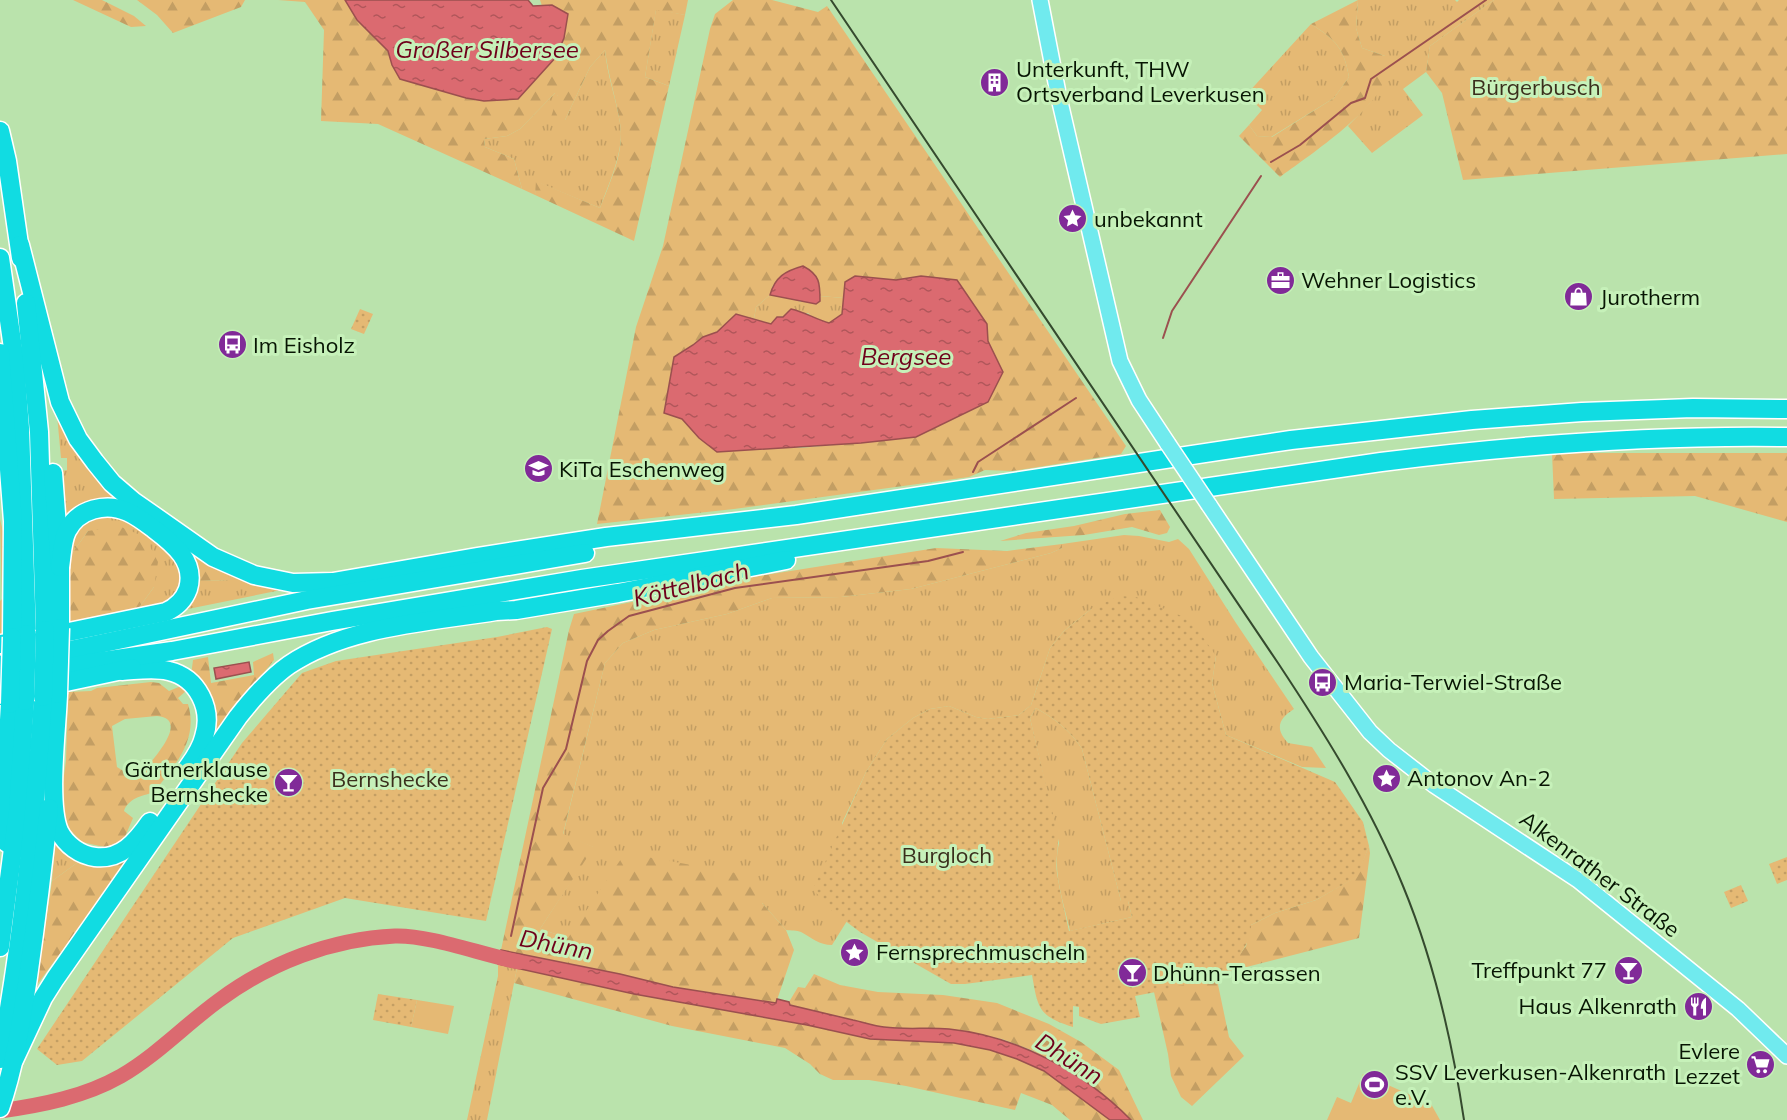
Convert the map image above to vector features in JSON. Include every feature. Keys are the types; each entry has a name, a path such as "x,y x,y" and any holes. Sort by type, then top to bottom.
{"highway":[{"path":"0,131 48,403 60,567"},
{"path":"0,258 15,362 20,428 12,700 2,808 10,876"},
{"path":"31,306 63,409 86,451 112,483 185,539 234,568 284,582 303,584 333,582"},
{"path":"31,306 52,629 51,695 55,814 61,834 77,851 92,856 106,857 123,851 139,838 195,756 204,739 207,720 205,706 197,689 185,678 171,671 150,669 122,671"},
{"path":"0,353 13,521 11,542 13,638"},
{"path":"0,653 273,599 333,582 477,557 606,537 796,515 1292,440 1472,420 1582,412 1652,409 1787,409"},
{"path":"0,681 79,665 172,651 582,579 1269,478 1464,452 1612,440 1787,436"},
{"path":"13,638 30,640 166,612 183,600 189,580 187,564 174,545 133,515 113,508 89,511 73,523 64,541 52,629"},
{"path":"0,509 6,520 11,542"},
{"path":"0,665 317,598 753,526 796,515"},
{"path":"9,1062 55,979 231,727 261,689 282,670 304,656 330,644 362,634 646,588 900,540 933,529"},
{"path":"12,700 168,659 261,642 288,630"},
{"path":"9,1062 14,985 51,695"},
{"path":"0,947 22,764 12,700"},
{"path":"0,1108 39,902 54,774"}],"main road":[{"name":"Alkenrather Straße","path":"1040,0 1059,98 1120,361 1135,392 1168,444 1311,657 1370,732 1395,755 1434,785 1578,880 1738,1009 1787,1056"}],"green space":[{"path":"73,0 102,0 134,16 146,26 131,27"},
{"path":"137,0 245,0 241,7 173,33 157,15"},
{"path":"278,0 345,0 357,20 389,51 392,65 400,79 483,101 496,99 533,81 542,72 552,5 542,6 540,0 688,0 685,15 656,10 645,77 669,86 634,241 535,195 536,181 600,208 616,166 621,134 605,50 590,67 565,120 551,117 558,96 555,93 520,129 507,136 484,139 485,147 514,159 522,189 378,124 321,121 324,30 305,2"},
{"path":"733,0 772,0 818,12 827,6 1126,446 1121,454 1012,471 985,470 969,477 734,509 597,524 636,327 663,246 715,14","holes":["921,276 987,324 988,341 1003,372 988,402 916,437 801,448 699,438 682,419 664,412 674,357 703,337 717,332 736,314 754,319 756,307 770,295 773,285 819,283 820,296 844,298 845,282 896,280"]},
{"path":"1358,0 1455,0 1457,2 1459,0 1494,0 1430,46 1426,72 1403,89 1423,115 1372,153 1348,126 1370,103 1385,56 1362,48 1356,28"},
{"path":"1358,0 1356,28 1362,48 1385,56 1384,80 1379,92 1339,133 1280,177 1239,136 1249,125 1257,136 1272,137 1334,98 1349,77 1344,59 1333,40 1311,24"},
{"name":"Bürgerbusch","path":"1494,0 1787,0 1787,154 1463,180 1442,93 1426,72 1430,46"},
{"path":"656,9 685,15 669,86 645,77"},
{"path":"1311,24 1338,46 1349,77 1334,98 1271,137 1257,136 1249,125 1262,110 1246,95"},
{"path":"605,50 621,133 615,166 600,208 537,182 535,195 522,189 514,159 485,147 484,139 507,136 520,129 556,92 565,120 590,67"},
{"path":"770,295 801,302 820,301 820,296 844,298 842,314 829,323 815,319 808,313 777,317 771,324 754,319 756,307"},
{"path":"360,309 373,314 364,334 351,329"},
{"path":"57,415 131,504 291,588 183,610 193,576 201,581 229,580 226,570 204,564 193,566 136,512 76,515 63,518 62,471 67,470 67,458 61,458"},
{"path":"1552,453 1787,453 1787,522 1695,496 1554,499"},
{"path":"1160,510 1170,527 1167,533 1159,535 1132,527 1084,535 1000,541 1026,533 1074,526 1125,514"},
{"path":"102,514 123,515 170,551 183,570 181,587 168,603 138,609 154,587 88,531 71,555 74,540 80,529 88,521"},
{"path":"0,519 6,544 5,640 0,639 0,601 2,599"},
{"path":"119,526 145,537 158,562 154,587 138,609 66,627 71,555 88,531"},
{"path":"1124,535 1169,542 1178,539 1189,549 1294,709 1284,717 1280,725 1284,738 1288,743 1312,747 1326,768 1302,767 1226,735 1212,683 1216,656 1091,609 1064,631 1050,648 1031,705 1019,715 988,719 976,717 949,706 930,709 913,718 887,739 866,772 842,823 847,921 832,945 819,942 799,931 786,930 762,903 568,938 540,929 593,847 563,835 605,663 623,643 654,630 727,614 772,598 841,597 911,589 1051,553 1062,548 1062,544"},
{"path":"1062,544 1062,548 1051,553 911,589 841,597 772,598 727,614 654,630 623,643 605,663 563,834 594,847 540,929 568,938 625,853 758,877 762,903 786,930 794,950 776,1003 673,987 501,950 574,614 747,578 936,548 1007,551"},
{"path":"197,560 226,570 230,580 201,581 193,576 193,566"},
{"name":"Burgloch","path":"1119,596 1136,597 1191,620 1216,656 1212,683 1226,735 1335,782 1363,822 1369,846 1357,877 1316,900 1275,913 1251,925 1247,943 1231,971 1135,996 1140,1017 1101,1024 1079,1016 1079,1007 1073,1006 1073,1027 1053,1019 1042,1009 1038,1003 1032,975 951,984 860,932 832,911 813,889 866,772 887,739 913,718 930,709 949,706 976,717 988,719 1019,715 1031,705 1050,648 1064,631 1091,609","holes":["1036,708 1068,731 1082,749 1121,901 1128,901 1132,917 1069,931 1057,873 1058,835 1030,718"]},
{"name":"Bernshecke","path":"547,627 552,629 486,921 345,898 233,938 82,1061 57,1065 37,1049 242,743 302,673 336,661 497,637"},
{"path":"273,653 274,660 211,738 191,676 193,660 208,657 211,683 254,675 253,662"},
{"path":"151,682 159,683 169,691 181,686 186,691 178,698 183,704 188,704 191,717 187,741 176,763 153,793 136,798 126,807 124,811 133,818 124,839 115,845 104,847 82,842 70,830 60,804 66,761 68,692 91,691 97,688","holes":["157,716 167,719 171,725 166,742 141,774 128,774 117,767 112,726 125,719"]},
{"path":"1036,708 1062,726 1082,749 1121,901 1128,901 1132,917 1070,931 1058,876 1059,843 1030,718"},
{"path":"56,834 81,860 52,881"},
{"path":"1369,846 1359,938 1231,971 1246,946 1251,925 1275,913 1316,900 1356,877"},
{"path":"134,854 36,986 52,881 81,860"},
{"path":"1787,857 1787,880 1777,884 1769,864"},
{"path":"1741,885 1748,901 1731,908 1724,892"},
{"path":"498,964 517,968 487,1120 467,1120 498,976"},
{"path":"517,968 634,994 807,1025 870,1039 954,1043 990,1050 1044,1071 1110,1120 1070,1120 1052,1105 1021,1093 1015,1110 906,1086 869,1080 833,1080 820,1074 810,1064 785,1048 672,1026 514,983"},
{"path":"814,974 840,985 878,992 943,995 997,1003 1049,1024 1081,1042 1119,1070 1143,1120 1131,1120 1115,1105 1034,1051 1002,1039 947,1029 916,1030 881,1027 790,1005 789,1002 798,987 805,988"},
{"path":"1216,975 1229,1037 1244,1056 1192,1106 1181,1097 1171,1076 1154,992"},
{"path":"378,994 417,1000 411,1027 373,1020"},
{"path":"417,1000 454,1006 448,1034 411,1027"},
{"name":"SSV Leverkusen-Alkenrath e.V.","path":"1363,1074 1431,1104 1440,1120 1327,1120 1337,1097 1351,1103"}],"water":[{"name":"Großer Silbersee","path":"345,0 528,0 533,6 552,5 568,14 564,38 556,57 518,99 484,101 400,79 392,65 388,51 357,20"},
{"path":"803,266 818,280 820,301 816,304 770,295 778,279 791,270"},
{"name":"Bergsee","path":"855,276 896,280 921,276 957,280 987,324 988,341 1003,372 988,402 916,437 861,443 717,452 699,438 682,419 664,413 674,357 703,337 717,332 736,314 771,324 777,317 783,317 791,309 829,323 842,314 845,282"},
{"path":"249,662 251,672 216,679 214,668"},
{"path":"501,950 673,987 776,1003 777,999 789,1002 790,1005 880,1026 949,1029 999,1039 1048,1059 1070,1072 1092,1086 1131,1120 1110,1120 1044,1071 990,1050 954,1043 870,1039 807,1025 634,994 498,964"}],"waterway":[{"name":"Köttelbach","path":"1271,162 1300,145 1351,103 1365,98 1371,79 1486,0"},
{"name":"Köttelbach","path":"1163,338 1172,311 1261,176"},
{"name":"Köttelbach","path":"973,472 978,462 1076,398"},
{"name":"Köttelbach","path":"511,936 543,788 566,749 587,661 598,640 608,631 629,616 735,588 928,561 963,552"},
{"name":"Dhünn","path":"0,1111 62,1099 121,1076 147,1059 206,1010 238,987 302,955 324,948 371,938 409,937 440,942 519,962"}],"railway":[{"path":"831,0 1278,663 1362,799 1403,886 1424,943 1448,1031 1464,1120"}],"place":[{"name":"Unterkunft, THW Ortsverband Leverkusen","path":"995,82"},
{"name":"unbekannt","path":"1073,219"},
{"name":"Wehner Logistics","path":"1280,280"},
{"name":"Jurotherm","path":"1579,297"},
{"name":"Im Eisholz","path":"232,345"},
{"name":"KiTa Eschenweg","path":"538,469"},
{"name":"Maria-Terwiel-Straße","path":"1323,682"},
{"name":"Antonov An-2","path":"1386,778"},
{"name":"Gärtnerklause Bernshecke","path":"289,782"},
{"name":"Fernsprechmuscheln","path":"855,952"},
{"name":"Treffpunkt 77","path":"1628,970"},
{"name":"Dhünn-Terassen","path":"1132,973"},
{"name":"Haus Alkenrath","path":"1698,1006"},
{"name":"Evlere Lezzet","path":"1761,1064"},
{"name":"SSV Leverkusen-Alkenrath e.V.","path":"1374,1085"}]}
